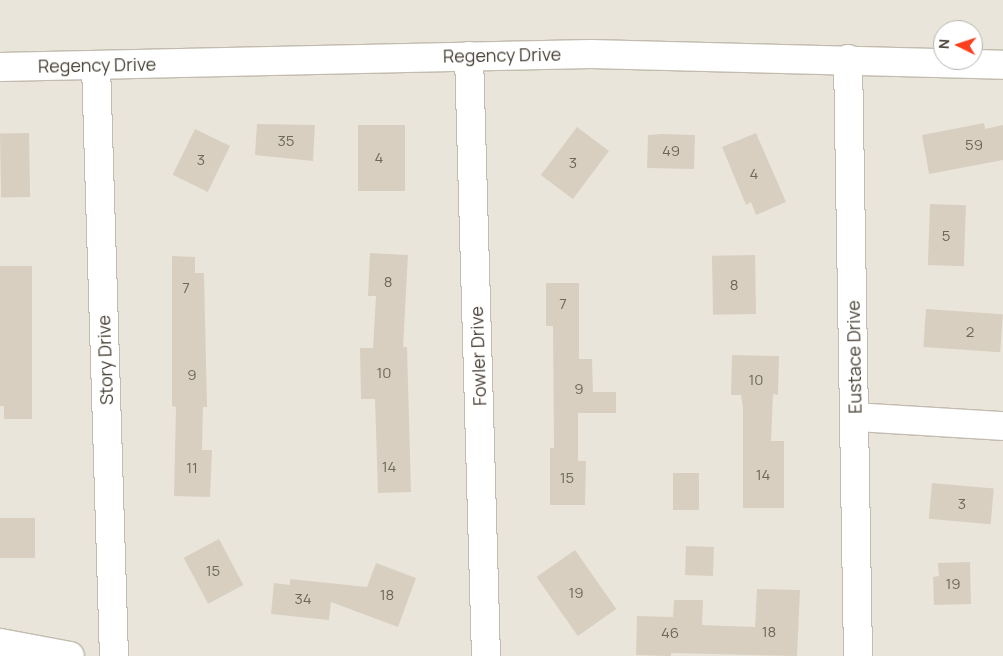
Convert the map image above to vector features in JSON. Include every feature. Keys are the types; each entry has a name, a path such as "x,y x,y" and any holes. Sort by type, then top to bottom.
{"street":[{"name":"Regency Drive","path":"0,67 591,54 848,59 1003,65"},
{"name":"Fowler Drive","path":"469,56 486,656"},
{"name":"Eustace Drive","path":"848,59 856,417 858,656"},
{"name":"Story Drive","path":"96,65 114,656"},
{"path":"856,417 1003,426"},
{"path":"0,643 70,656"}],"shaded area":[{"path":"0,0 1003,0 1003,656 0,656"}],"building":[{"path":"984,123 985,129 1003,125 1003,160 929,174 922,135"},
{"path":"257,124 315,125 313,161 255,155"},
{"path":"358,125 405,125 405,191 358,191"},
{"path":"577,127 609,151 573,199 541,175"},
{"path":"195,129 230,146 208,192 173,175"},
{"path":"29,133 30,197 1,197 0,134"},
{"path":"756,133 786,202 756,215 751,202 746,205 722,147"},
{"path":"648,135 695,135 694,169 647,168"},
{"path":"930,204 966,205 964,266 928,265"},
{"path":"370,253 408,255 403,347 407,347 411,492 378,493 375,399 361,399 360,348 373,348 376,296 368,296"},
{"path":"755,255 756,314 713,315 712,256"},
{"path":"172,256 195,257 195,273 204,273 207,407 203,407 202,450 212,450 210,497 174,496 176,407 172,406"},
{"path":"0,266 32,266 32,419 4,419 4,406 0,406"},
{"path":"546,283 579,283 579,359 592,359 593,392 616,392 616,413 578,413 578,461 586,461 585,505 550,505 550,448 554,448 553,326 546,326"},
{"path":"926,309 1003,314 1000,352 923,347"},
{"path":"732,355 779,356 778,395 773,394 771,441 784,441 784,508 743,508 743,408 741,395 731,395"},
{"path":"673,473 699,473 699,510 673,510"},
{"path":"932,483 994,488 991,524 929,519"},
{"path":"0,518 35,518 35,558 0,558"},
{"path":"219,539 243,585 208,604 184,558"},
{"path":"686,546 714,547 713,576 685,575"},
{"path":"575,550 616,609 578,636 536,577"},
{"path":"970,562 971,604 934,605 933,577 939,576 938,563"},
{"path":"376,563 416,578 398,627 331,602 329,620 271,614 274,583 290,585 290,579 367,587"},
{"path":"757,589 800,590 797,656 671,653 671,656 636,655 637,616 673,617 674,600 703,600 702,625 755,627"}]}
